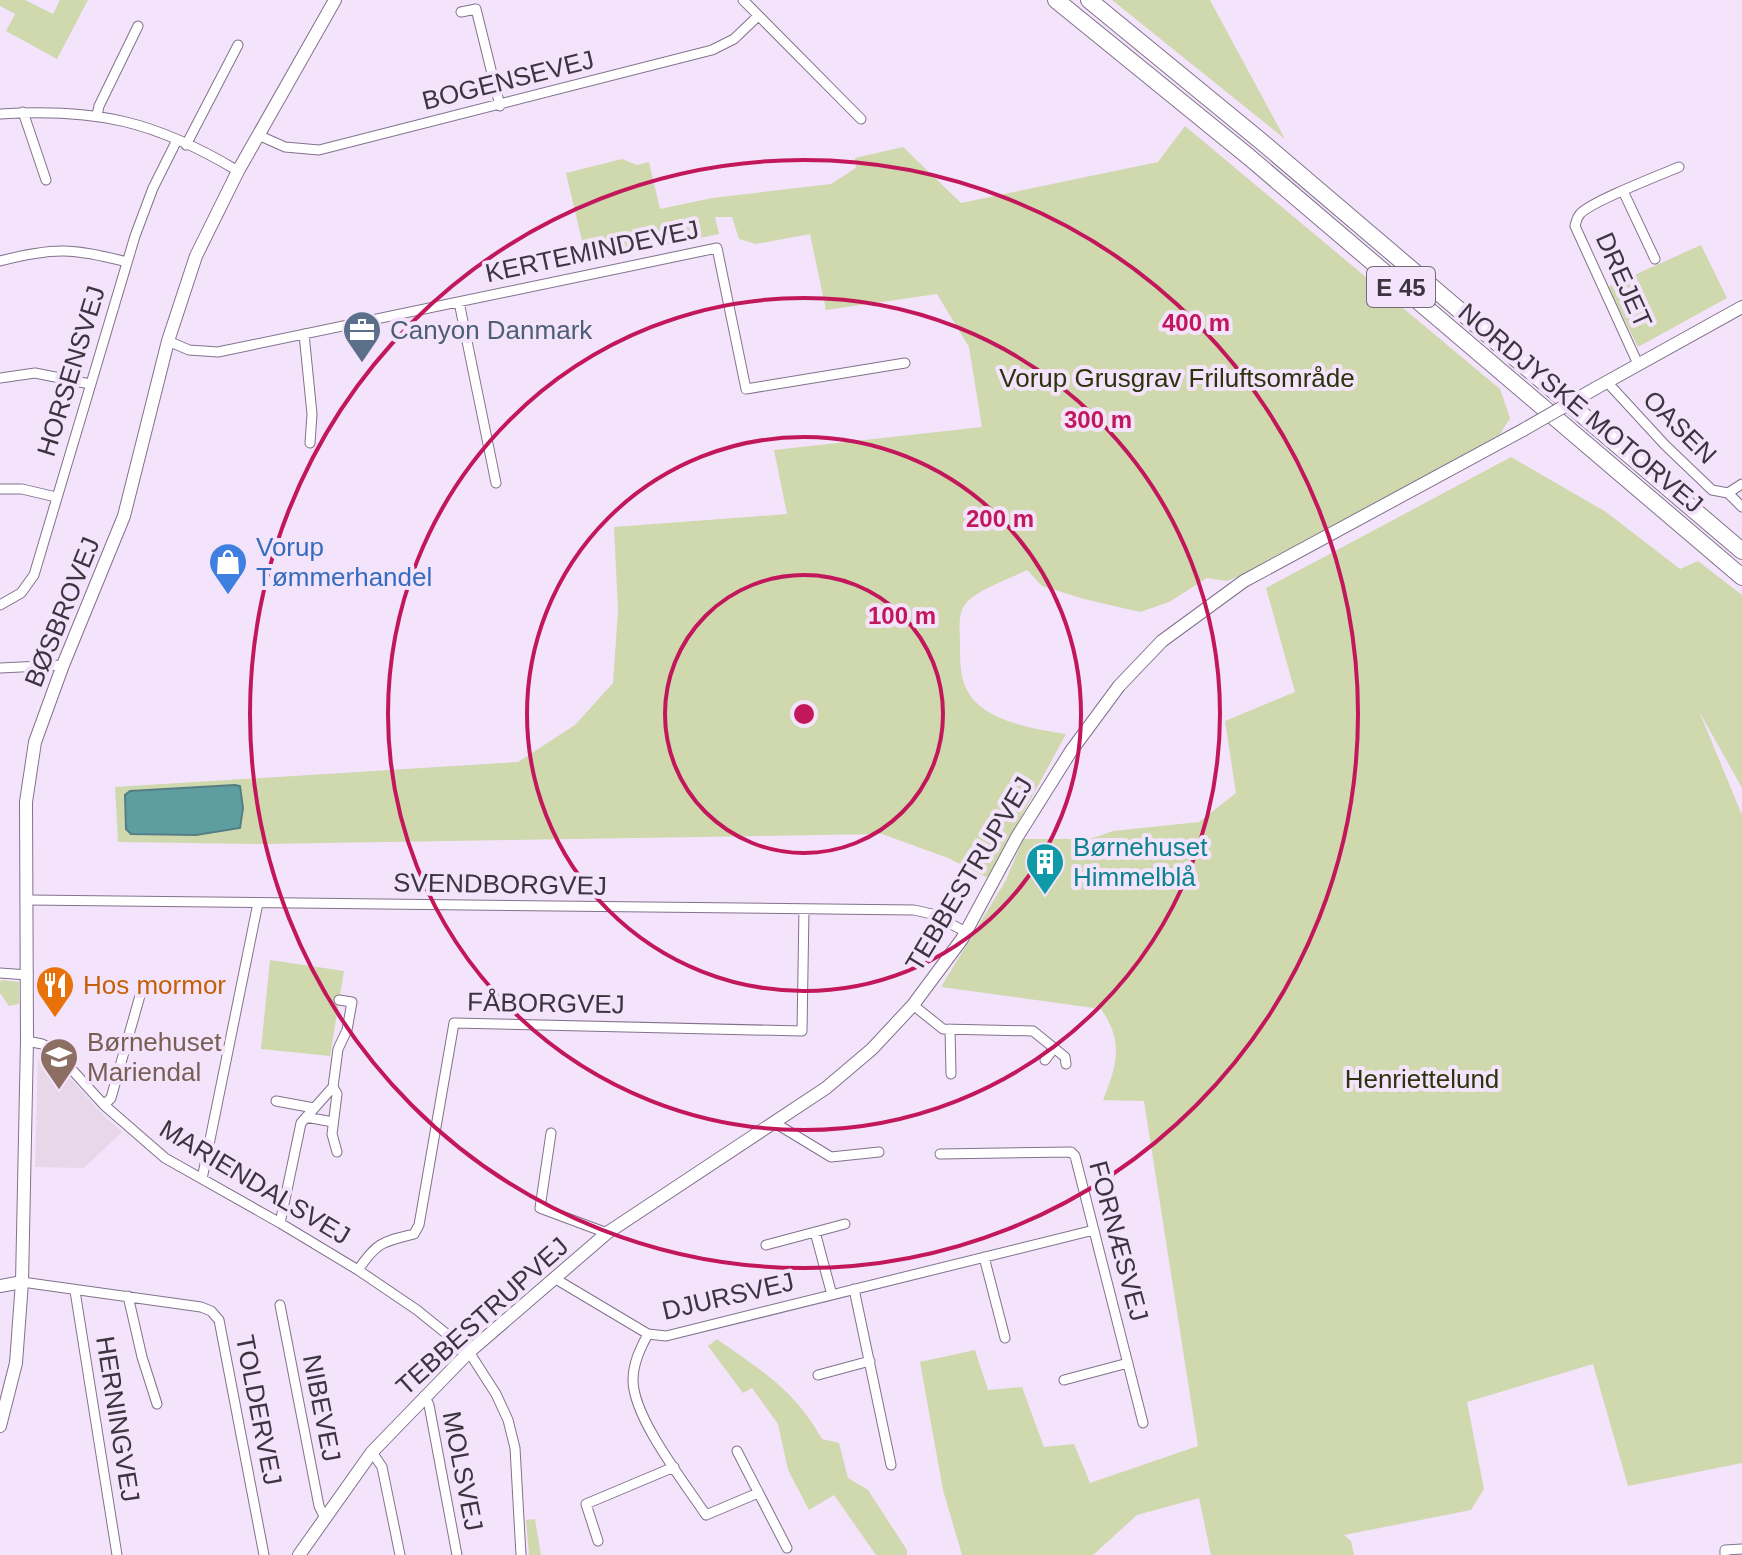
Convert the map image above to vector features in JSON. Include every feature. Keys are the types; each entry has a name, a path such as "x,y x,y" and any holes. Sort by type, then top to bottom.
{"highway":[{"name":"NORDJYSKE MOTORVEJ","path":"1056,0 1249,157 1742,577"},
{"name":"NORDJYSKE MOTORVEJ","path":"1089,0 1262,142 1742,551"}],"street":[{"name":"BØSBROVEJ","path":"0,1426 16,1363 22,1282 28,975 25,825 29,771 35,742 124,516 168,341 196,256 238,171 335,0"},
{"path":"743,0 861,119"},
{"path":"461,12 476,9 500,106"},
{"name":"BOGENSEVEJ","path":"258,135 285,147 319,150 712,50 734,39 758,16"},
{"path":"97,115 138,26"},
{"name":"HORSENSVEJ","path":"0,605 21,593 34,575 127,262 153,188 238,45"},
{"path":"23,112 46,180"},
{"path":"0,114 97,115 139,125 182,142 238,171"},
{"name":"DREJET","path":"1638,364 1575,226 1577,217 1583,211 1679,167"},
{"name":"DREJET","path":"1623,191 1655,259"},
{"name":"KERTEMINDEVEJ","path":"168,341 189,350 218,352 717,248 746,389 905,363"},
{"path":"0,261 58,249 88,252 127,262"},
{"name":"KERTEMINDEVEJ","path":"459,302 496,483"},
{"name":"TEBBESTRUPVEJ","path":"299,1555 372,1452 469,1352 607,1233 775,1123 843,1075 872,1049 913,1005 966,932 1017,837 1071,751 1119,686 1162,641 1244,581 1742,307"},
{"path":"304,334 312,414 310,443"},
{"path":"0,378 35,373 90,384"},
{"name":"OASEN","path":"1602,385 1712,490 1728,493 1742,507"},
{"name":"OASEN","path":"1728,493 1742,484"},
{"path":"0,489 22,489 56,497"},
{"path":"0,668 63,665"},
{"name":"SVENDBORGVEJ","path":"28,900 914,910 932,914 966,932"},
{"path":"202,1179 258,903"},
{"name":"FÅBORGVEJ","path":"358,1270 372,1249 383,1240 414,1234 419,1225 454,1023 802,1031 804,909"},
{"path":"0,973 28,975"},
{"path":"104,1105 111,1098 143,985"},
{"path":"280,1223 301,1123 333,1087 338,1049 347,1030 352,1002 339,1000"},
{"path":"913,1005 943,1029 1033,1031 1065,1057 1066,1064"},
{"path":"950,1029 951,1074"},
{"name":"MARIENDALSVEJ","path":"27,1041 54,1050 104,1105 165,1158 358,1270 417,1310 469,1352 496,1394 508,1420 515,1448 521,1555"},
{"path":"1045,1060 1054,1048"},
{"path":"333,1087 337,1094 332,1134 337,1152"},
{"path":"276,1101 333,1122"},
{"path":"775,1123 831,1157 879,1152"},
{"path":"551,1133 540,1208 607,1233"},
{"name":"FORNÆSVEJ","path":"940,1154 1071,1152 1075,1156 1143,1423"},
{"name":"DJURSVEJ","path":"766,1245 845,1224"},
{"name":"DJURSVEJ","path":"554,1278 648,1334 676,1336 1094,1230"},
{"name":"DJURSVEJ","path":"815,1232 832,1295"},
{"path":"984,1257 1005,1338"},
{"path":"0,1286 22,1282"},
{"name":"TOLDERVEJ","path":"22,1282 201,1307 211,1311 219,1320 264,1555"},
{"path":"854,1289 891,1465"},
{"name":"HERNINGVEJ","path":"75,1291 117,1555"},
{"path":"128,1296 157,1404"},
{"name":"NIBEVEJ","path":"280,1305 319,1506 325,1518"},
{"path":"648,1334 636,1359 633,1379 635,1396 643,1416 706,1515 758,1493"},
{"path":"818,1375 870,1361"},
{"path":"1064,1380 1128,1363"},
{"name":"MOLSVEJ","path":"424,1396 429,1405 457,1555"},
{"path":"737,1451 787,1548"},
{"path":"372,1452 382,1467 400,1555"},
{"path":"598,1541 586,1504 674,1467"},
{"path":"1725,1555 1725,1550 1742,1549"}],"shaded area":[{"path":"240,786 243,808 240,828 196,835 131,834 126,829 125,795 130,791"},
{"name":"Børnehuset Mariendal","path":"52,1058 122,1132 84,1168 35,1167 38,1060"}],"green space":[{"path":"0,0 25,0 53,14 60,0 88,0 57,59 6,31 15,14 0,6"},
{"path":"1112,0 1210,0 1285,139"},
{"name":"Vorup Grusgrav Friluftsområde","path":"1185,126 1500,389 1510,418 1500,434 1253,571 1227,581 1207,578 1169,602 1140,612 1042,586 1027,570 967,602 960,616 960,627 961,671 969,694 991,714 1021,725 1066,734 988,878 948,858 882,834 263,844 118,842 115,787 518,762 575,725 613,683 618,610 614,527 787,514 774,450 982,427 969,347 937,294 826,310 810,234 756,244 739,239 732,217 715,217 719,234 587,262 566,173 622,159 637,165 649,162 660,209 712,198 831,184 856,168 855,158 903,147 961,203 1158,162"},
{"path":"1701,245 1727,298 1638,347 1608,287"},
{"name":"Henriettelund","path":"1511,457 1606,512 1680,569 1698,561 1742,595 1742,788 1699,711 1742,815 1742,1463 1628,1486 1593,1364 1467,1402 1484,1489 1471,1510 1344,1535 1351,1541 1354,1555 1211,1555 1199,1498 1137,1515 1093,1555 962,1555 943,1490 920,1362 975,1350 988,1390 1022,1387 1044,1447 1074,1444 1090,1483 1198,1446 1144,1101 1103,1100 1116,1054 1108,1021 1101,1009 941,987 1006,880 1023,839 1090,839 1113,831 1199,822 1236,793 1225,721 1295,692 1266,588"},
{"path":"270,960 344,971 330,1056 261,1049"},
{"path":"2,980 19,982 19,1004 9,1006 0,993"},
{"path":"717,1339 789,1394 822,1439 839,1443 848,1478 868,1490 907,1550 907,1555 876,1555 834,1495 809,1510 788,1470 778,1424 752,1388 743,1393 708,1346"},
{"path":"535,1519 541,1555 529,1555 526,1520"}],"place":[{"name":"Canyon Danmark","path":"362,364"},
{"name":"Vorup Tømmerhandel","path":"228,596"},
{"name":"Børnehuset Himmelblå","path":"1045,896"},
{"name":"Hos mormor","path":"55,1019"},
{"name":"Børnehuset Mariendal","path":"59,1091"}]}
